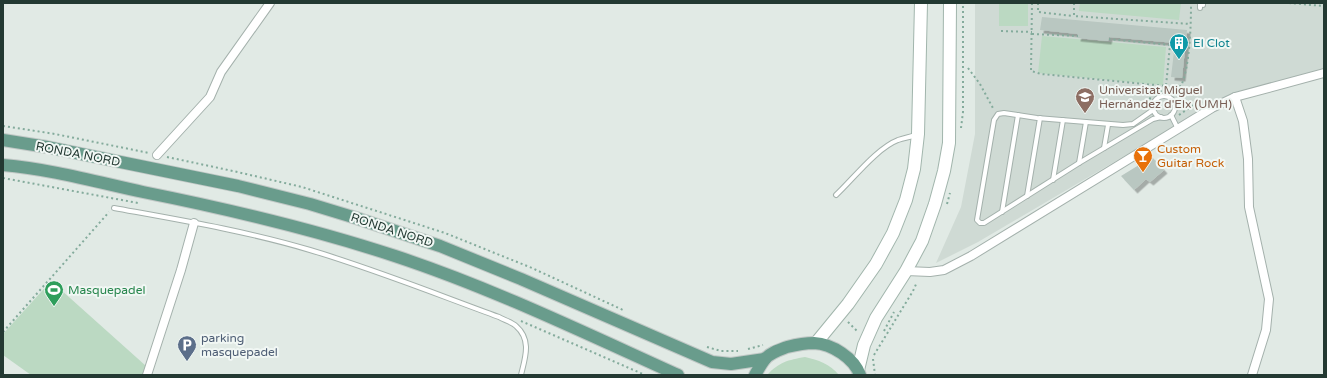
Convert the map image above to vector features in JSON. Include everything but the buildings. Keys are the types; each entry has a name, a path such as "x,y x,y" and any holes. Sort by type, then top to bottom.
{"main road":[{"path":"816,343 848,304 876,264 892,233 906,200 914,168 918,134 921,3"},
{"path":"859,373 864,344 876,318 906,271 922,241 935,204 944,171 949,143 950,3"},
{"name":"RONDA NORD","path":"3,140 47,147 238,186 310,204 440,246 521,278 712,362 730,364 765,359"},
{"name":"RONDA NORD","path":"3,165 46,172 193,202 281,222 396,256 539,312 678,375"},
{"path":"755,375 765,359 781,349 794,345 816,343 824,344 847,356 859,373"}],"street":[{"path":"157,155 210,97 221,72 270,3"},
{"path":"906,271 930,272 944,270 971,256 1212,108 1235,97 1324,73"},
{"path":"1235,97 1243,121 1248,159 1249,207 1269,299 1266,330 1252,375"},
{"path":"146,375 181,270 194,223"}],"lane":[{"path":"1154,110 1133,124 1108,124 1004,113 998,114 994,120 977,220 980,223 984,223 1079,163 1153,119 1161,117 1166,118 1171,115 1175,106 1172,98 1168,96 1158,97 1153,105 1156,115 1161,117"},
{"path":"1002,212 1018,115"},
{"path":"1171,115 1178,129"},
{"path":"1027,196 1040,118"},
{"path":"1053,180 1063,120"},
{"path":"1079,163 1086,122"},
{"path":"1104,148 1108,124"},
{"path":"836,195 871,159 886,147 898,140 918,134"},
{"path":"114,208 256,236 309,250 364,266 499,317 516,326 526,339 525,356 521,375"}],"path":[{"path":"1032,3 1031,71 1036,73 1166,86 1170,45 1108,40"},
{"path":"1038,3 1038,12 1190,24"},
{"path":"1074,3 1074,16"},
{"path":"1148,105 1152,93 1173,90 1181,86 1185,78 1191,3"},
{"path":"1289,3 1324,6"},
{"path":"1001,31 1078,36"},
{"path":"968,68 996,110 992,115"},
{"path":"3,332 104,217 114,208"},
{"path":"874,355 917,282"},
{"path":"874,348 873,360 875,375"}],"shaded area":[{"name":"Universitat Miguel Hernández d'Elx (UMH)","path":"975,3 1324,3 1324,69 1228,95 978,242 936,263 961,207 975,134"}],"green space":[{"path":"999,3 1028,3 1028,26 999,26"},
{"path":"1080,3 1181,3 1179,20 1079,11"},
{"path":"1042,36 1166,47 1163,85 1038,73"},
{"name":"Masquepadel","path":"51,281 146,366 143,375 31,375 3,355 3,334"},
{"path":"805,357 824,363 839,375 767,375 784,362"}],"place":[{"name":"El Clot","path":"1179,60"},
{"name":"Universitat Miguel Hernández d'Elx (UMH)","path":"1085,114"},
{"name":"Custom Guitar Rock","path":"1143,173"},
{"name":"Masquepadel","path":"54,307"},
{"name":"parking masquepadel","path":"187,362"}]}
